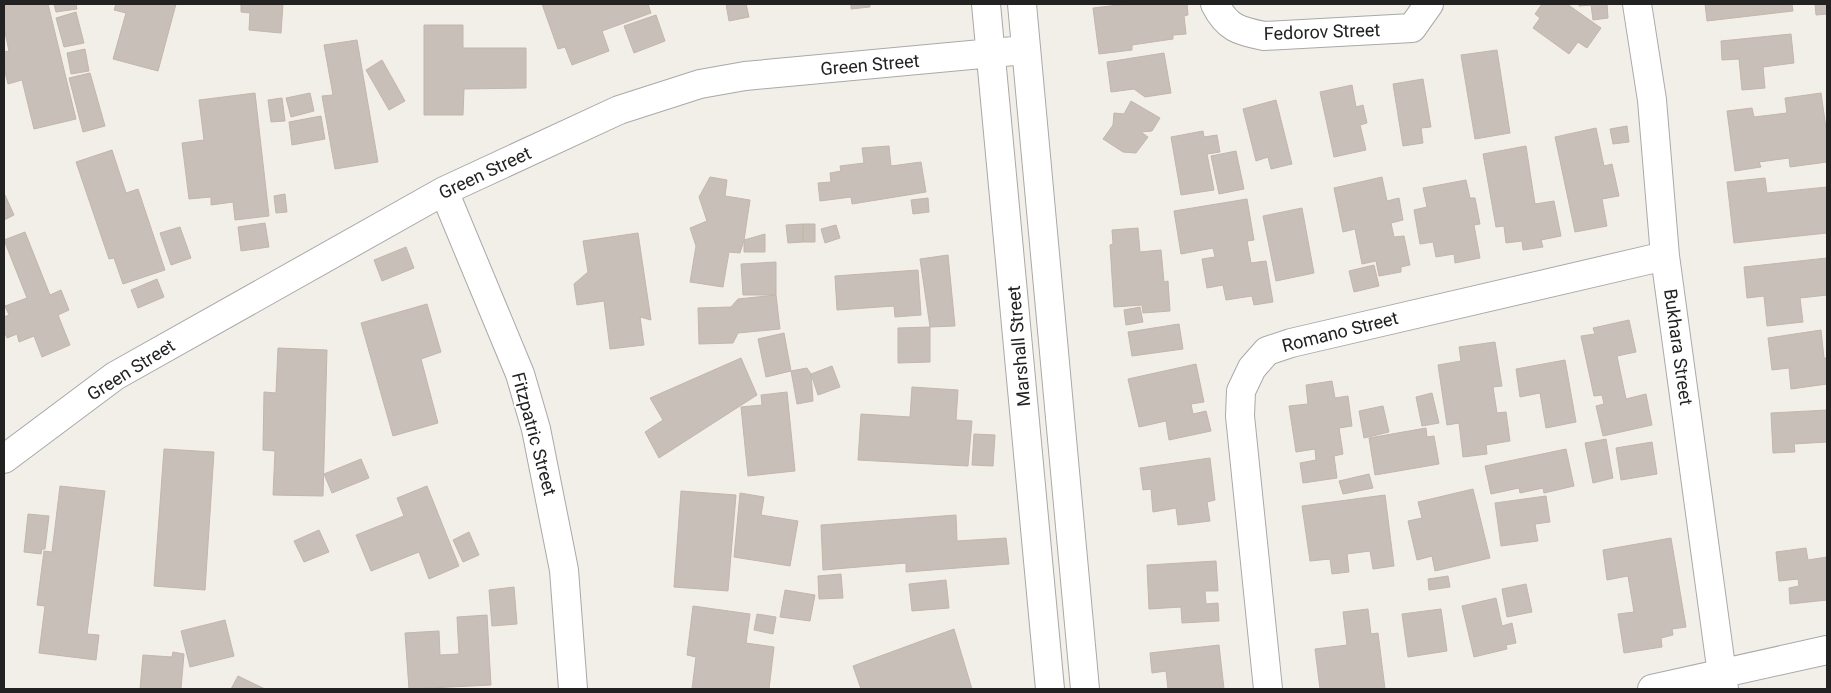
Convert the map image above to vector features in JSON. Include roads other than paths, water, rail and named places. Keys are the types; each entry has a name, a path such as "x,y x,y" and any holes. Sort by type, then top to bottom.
{"street":[{"name":"Marshall Street","path":"986,4 1050,689"},
{"name":"Marshall Street","path":"1022,4 1085,689"},
{"name":"Fedorov Street","path":"1214,4 1223,19 1242,32 1264,36 1412,28 1429,4"},
{"name":"Bukhara Street","path":"1637,4 1652,100 1665,256 1724,682"},
{"name":"Green Street","path":"4,459 115,376 444,192 619,110 700,84 745,76 1026,50"},
{"name":"Fitzpatric Street","path":"444,192 520,374 536,429 564,570 573,689"},
{"name":"Romano Street","path":"1268,689 1240,416 1241,391 1252,368 1267,351 1291,343 1665,256"},
{"path":"1652,689 1724,682 1827,650"}]}
